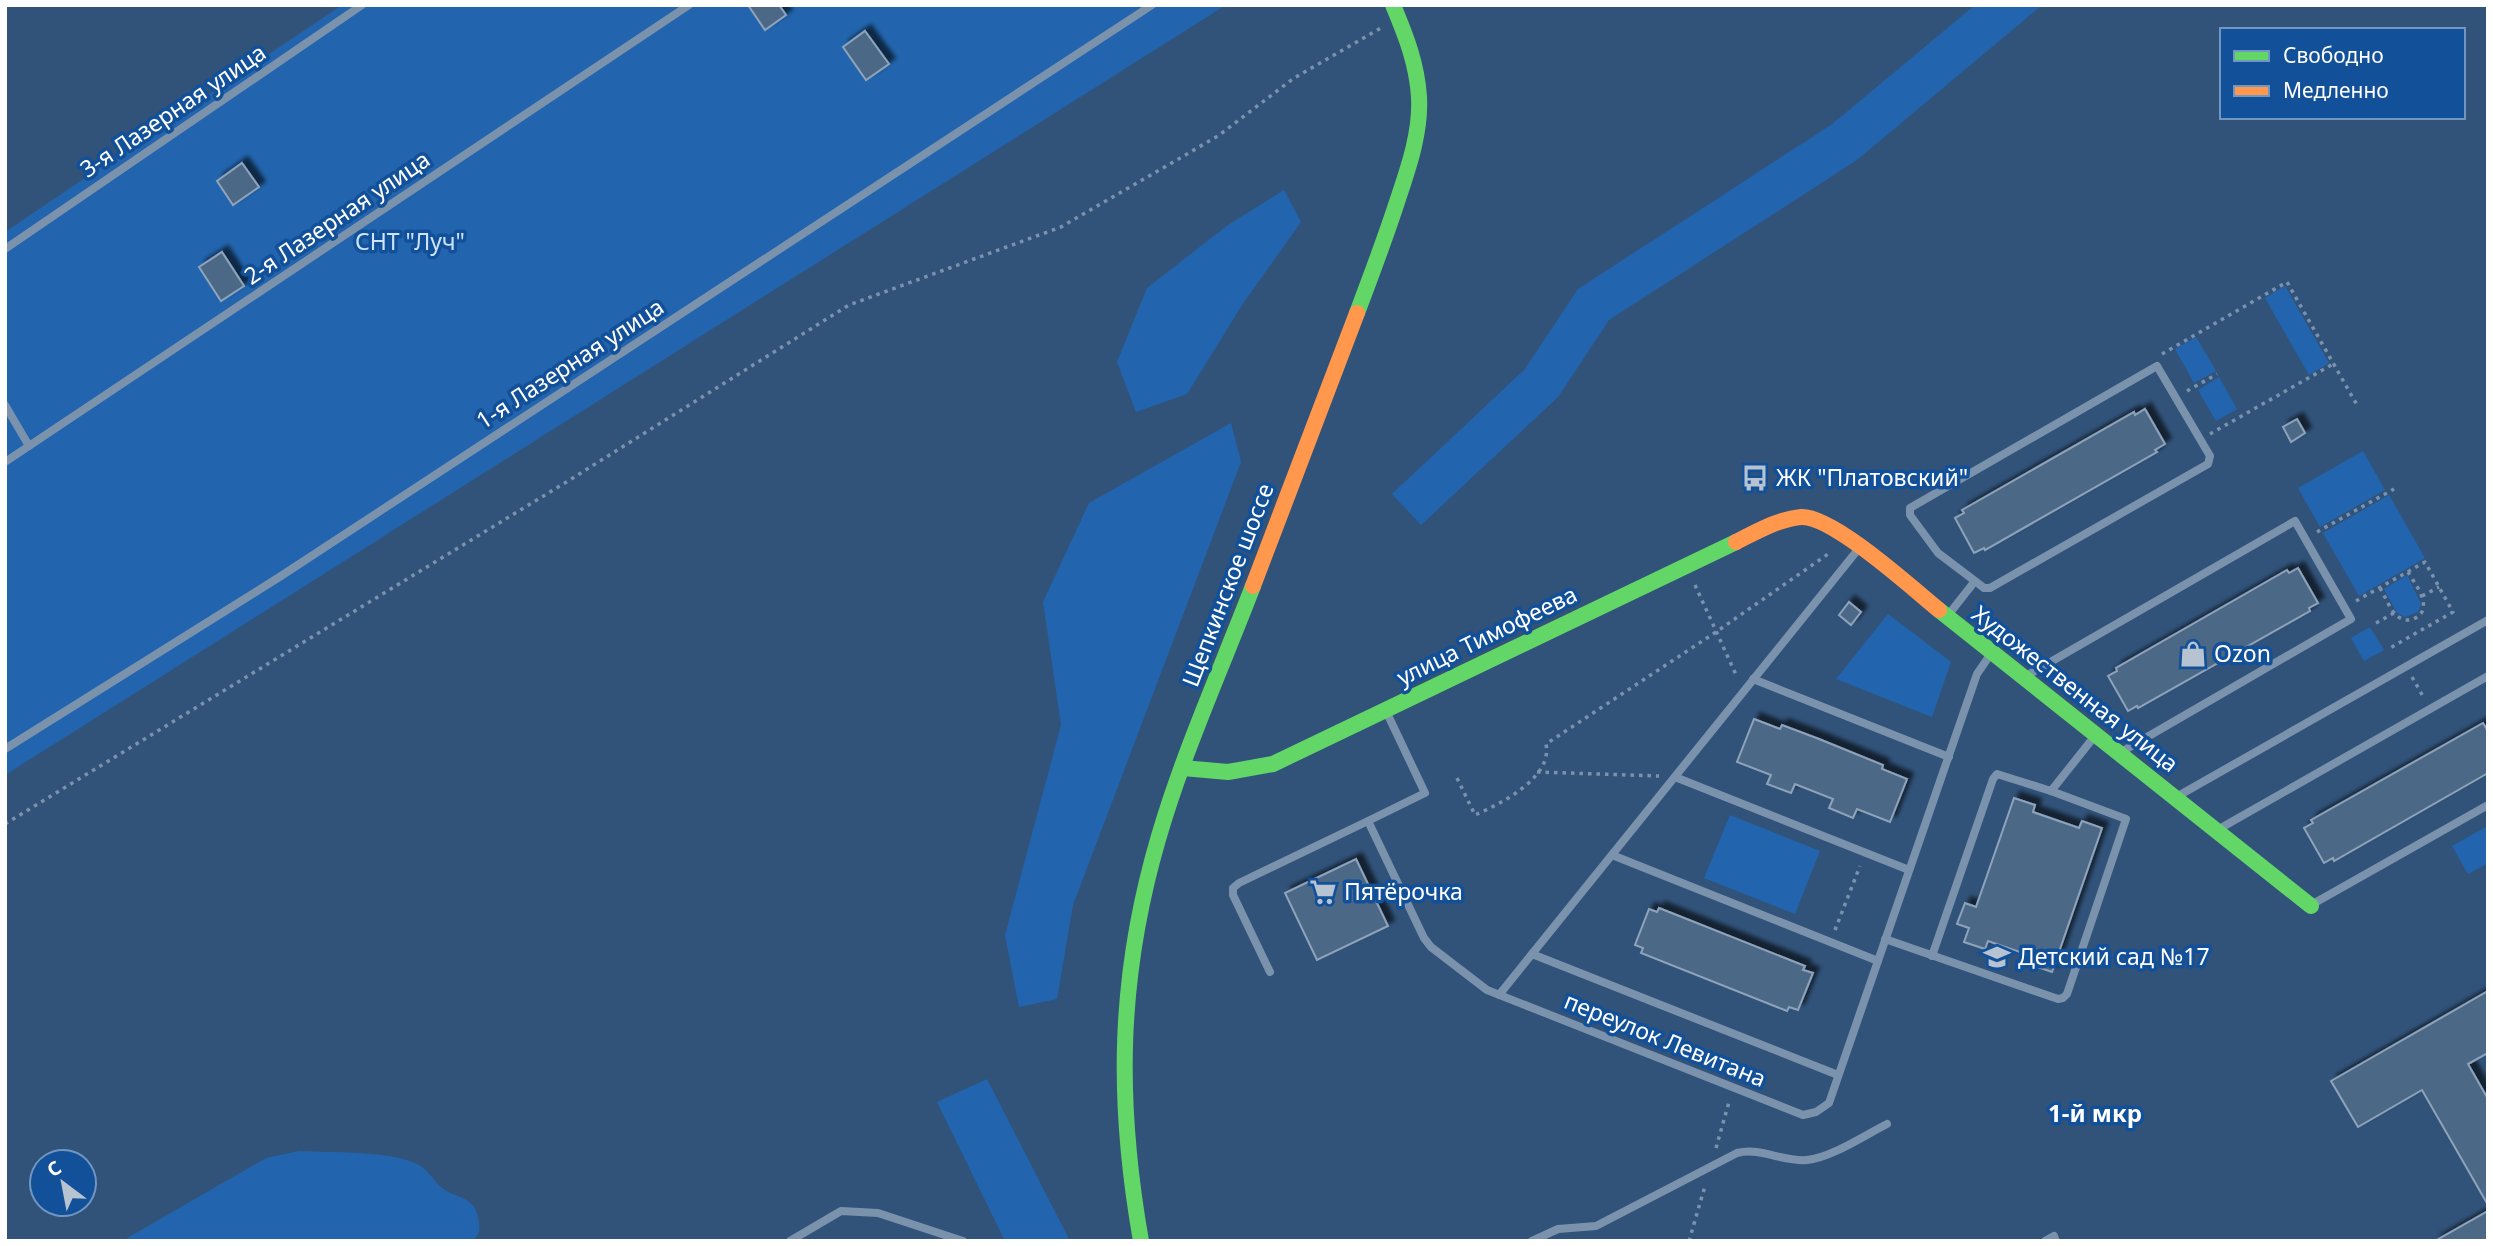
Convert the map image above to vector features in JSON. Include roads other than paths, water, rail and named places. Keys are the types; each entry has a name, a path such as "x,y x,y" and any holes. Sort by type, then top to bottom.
{"street":[{"name":"Щепкинское шоссе","path":"1141,1241 1132,1195 1124,1123 1122,1059 1133,947 1144,892 1157,842 1183,768 1401,197 1417,128 1419,100 1410,45 1396,11"},
{"name":"улица Тимофеева","path":"1183,768 1217,774 1250,771 1273,764 1767,527 1807,515"},
{"name":"Художественная улица","path":"1807,515 1821,519 1855,543 2311,906"}],"lane":[{"name":"3-я Лазерная улица","path":"5,249 362,5"},
{"name":"2-я Лазерная улица","path":"5,462 690,5"},
{"name":"1-я Лазерная улица","path":"5,749 281,576 1152,5"},
{"path":"2157,366 2211,460 1990,588 1983,588 1975,581 1938,553 1910,515 1910,508 2157,366"},
{"path":"5,405 29,446"},
{"path":"2024,677 2295,521 2351,619 2119,753"},
{"path":"1499,995 1744,692 1855,543"},
{"path":"1947,617 1975,581"},
{"path":"2175,798 2488,620"},
{"path":"1532,954 1838,1075 1977,674 1992,652"},
{"path":"2216,830 2488,676"},
{"path":"1753,680 1949,757"},
{"path":"1270,972 1233,895 1233,888 1238,883 1425,793 1385,710"},
{"path":"2051,791 2096,735"},
{"path":"1885,939 1931,956 2058,999 2063,998 2067,994 2127,822 2123,816 1997,774 1931,956"},
{"path":"1675,777 1909,870"},
{"path":"2311,906 2488,805"},
{"name":"переулок Левитана","path":"1368,821 1428,943 1487,990 1803,1115 1816,1112 1829,1103 1838,1075"},
{"path":"1612,855 1878,961"},
{"path":"1532,1241 1558,1229 1596,1226 1737,1153 1749,1150 1785,1160 1810,1160 1887,1124"},
{"path":"790,1241 841,1211 878,1213 963,1240"},
{"path":"2045,1241 2054,1236 2056,1241"}],"place":[{"name":"ЖК \"Платовский\"","path":"1755,478"},
{"name":"Ozon","path":"2193,654"},
{"name":"Пятёрочка","path":"1323,892"},
{"name":"Детский сад №17","path":"1997,957"}],"district":[{"name":"1-й мкр","path":"2095,1114"}],"park label":[{"name":"СНТ \"Луч\"","path":"410,242"}]}
